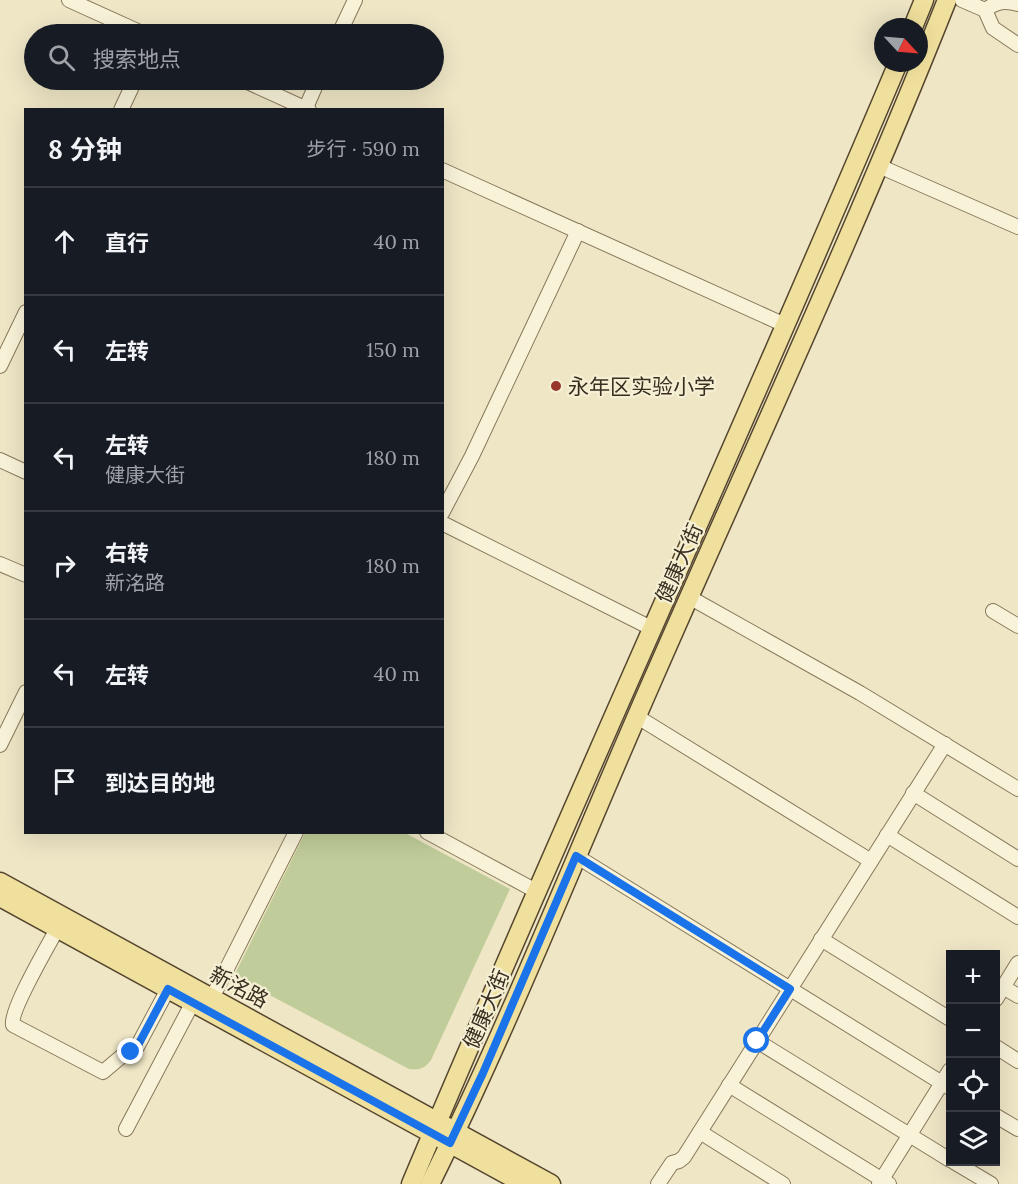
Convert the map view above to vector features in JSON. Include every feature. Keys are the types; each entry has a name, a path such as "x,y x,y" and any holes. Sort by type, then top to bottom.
{"main road":[{"path":"917,18 924,0"},
{"name":"健康大街","path":"430,1184 453,1137 879,166 948,0"},
{"name":"健康大街","path":"411,1184 536,891 894,72"},
{"name":"新洺路","path":"0,882 212,998 453,1137"},
{"name":"新洺路","path":"0,897 168,989 435,1127"},
{"path":"453,1137 524,1184"},
{"path":"453,1137 551,1184"}],"street":[{"path":"69,0 122,24"},
{"path":"344,24 355,0"},
{"path":"962,0 985,10 993,28 1018,45"},
{"path":"985,10 997,2 1006,1 1018,4"},
{"path":"122,108 130,90"},
{"path":"265,90 304,108"},
{"path":"306,108 314,90"},
{"path":"879,166 1018,227"},
{"path":"444,171 785,325"},
{"path":"444,509 472,456 578,231"},
{"path":"0,366 24,316"},
{"path":"0,460 24,471"},
{"path":"444,524 651,628"},
{"path":"0,564 24,574"},
{"path":"689,597 860,693 1018,789"},
{"path":"993,611 1018,626"},
{"path":"0,746 4,726 24,695"},
{"path":"636,717 871,861"},
{"path":"658,1184 672,1162 684,1157 945,744"},
{"path":"913,793 1018,859"},
{"path":"212,998 295,834"},
{"path":"431,834 536,891"},
{"path":"887,835 1018,917"},
{"path":"576,856 946,1086 910,1135 883,1183 729,1085"},
{"path":"57,929 17,1006 11,1020 13,1024 103,1072 137,1047 168,989"},
{"path":"821,939 946,1016"},
{"path":"1000,991 1018,963"},
{"path":"1000,993 1018,996"},
{"path":"126,1129 193,1002"},
{"path":"757,1041 946,1156"},
{"path":"1000,1050 1018,1061"},
{"path":"1000,1118 1018,1129"},
{"path":"700,1132 783,1184"},
{"path":"962,1166 991,1184"}],"green space":[{"path":"305,834 407,834 510,889 431,1060 419,1069 409,1069 234,976"}],"place":[{"name":"永年区实验小学","path":"556,386"}],"route":[{"path":"131,1052 137,1047 168,989 450,1143 483,1073 576,856 790,989 757,1041"}]}
